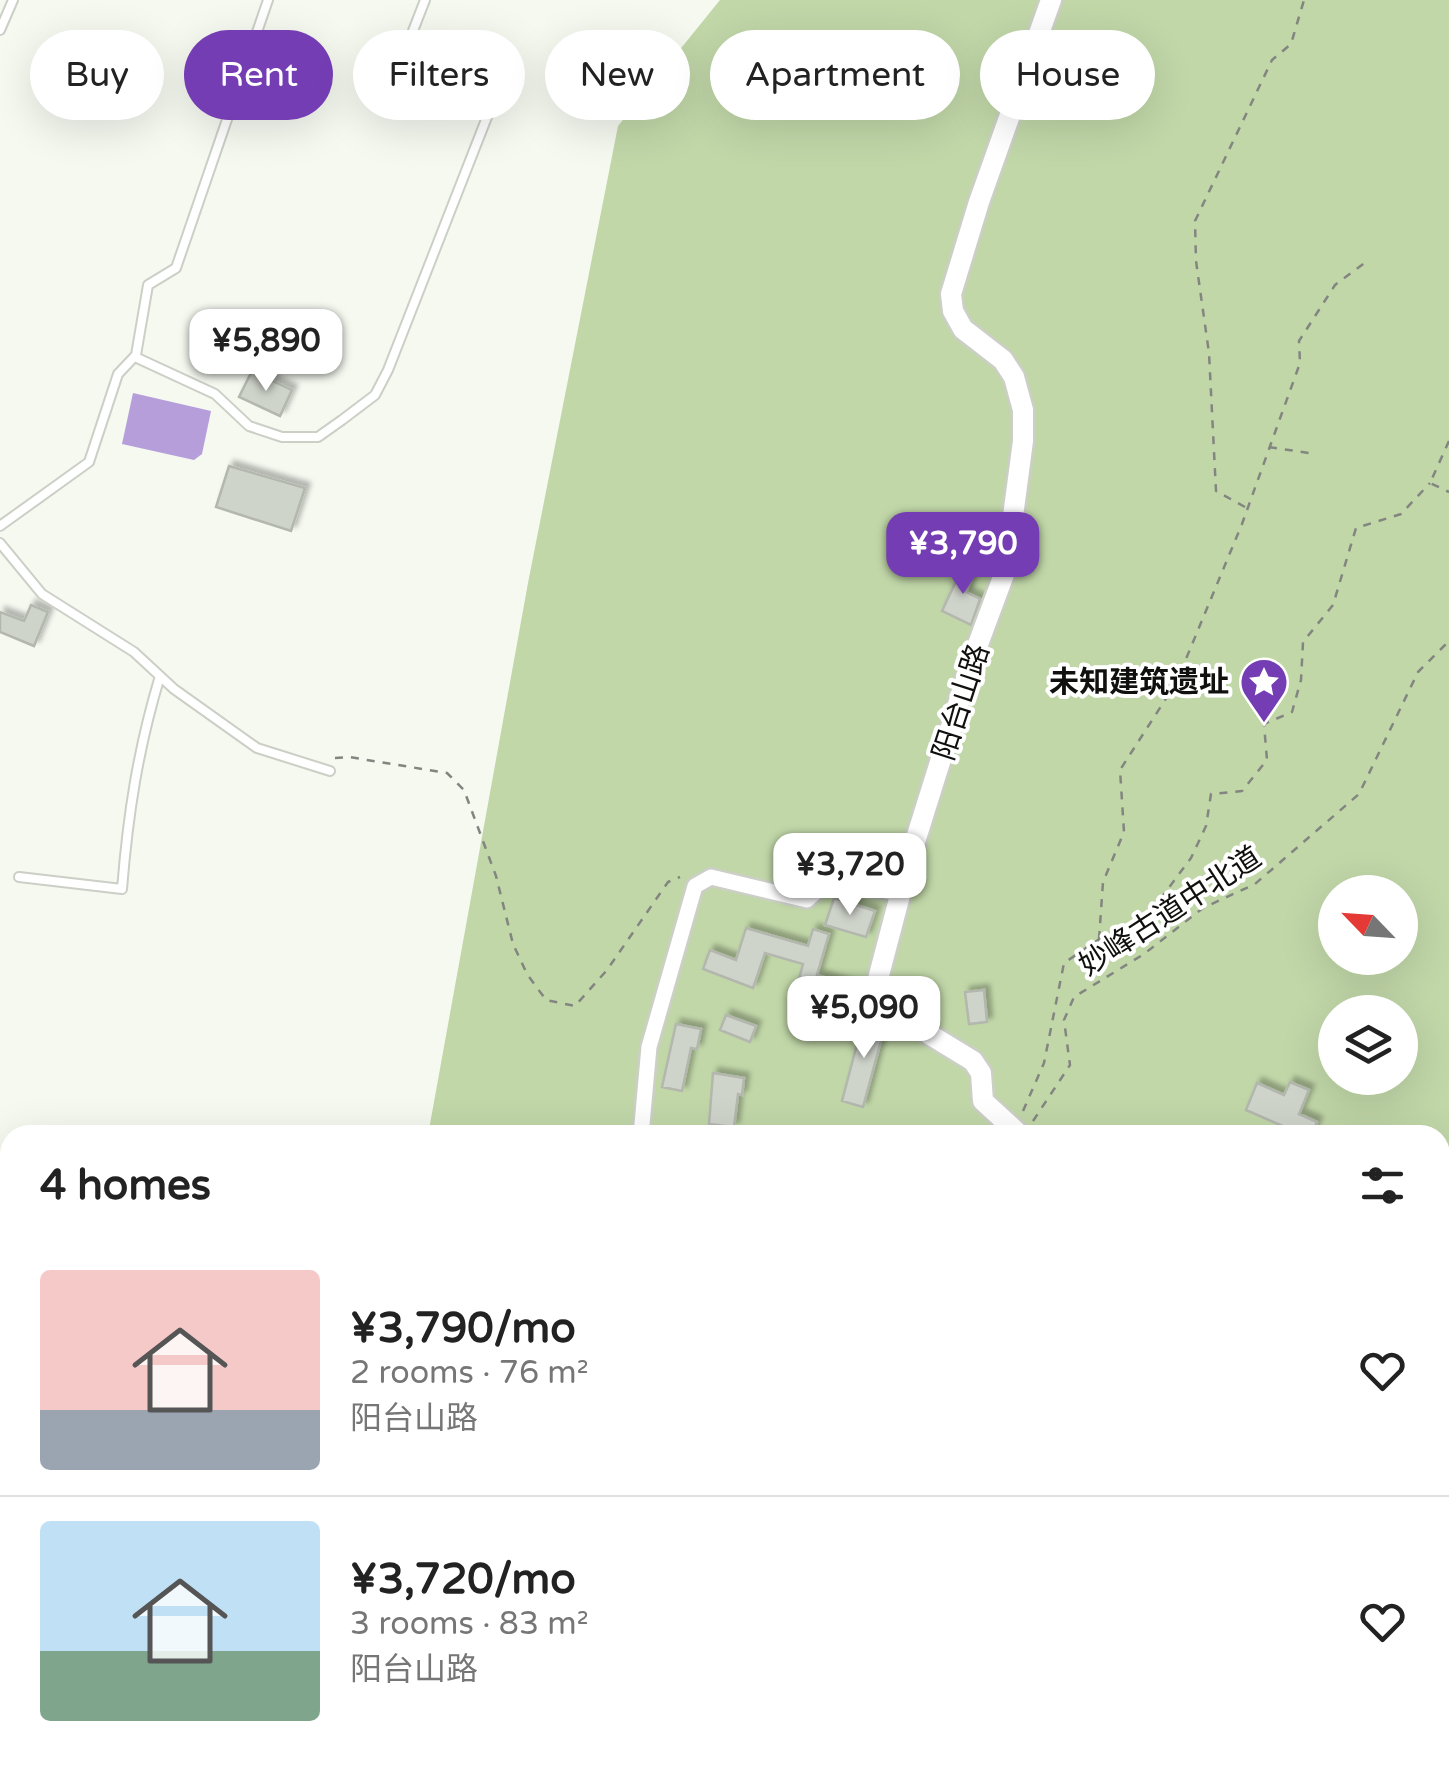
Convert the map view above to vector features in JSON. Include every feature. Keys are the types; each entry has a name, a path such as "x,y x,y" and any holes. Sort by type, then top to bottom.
{"street":[{"name":"阳台山路","path":"1017,1125 983,1101 981,1073 973,1061 883,1002 878,979 900,893 972,662 1006,569 1023,440 1023,410 1014,377 1003,360 963,329 953,311 952,294 978,202 1051,0"},
{"path":"641,1125 649,1048 695,886 711,877 807,900 826,882 900,893"}],"lane":[{"path":"0,30 13,0"},
{"path":"0,526 89,462 118,374 135,357 148,285 176,268 268,0"},
{"path":"135,357 215,394 249,426 282,437 318,437 375,394 400,340 498,88 494,80 413,49 411,36 425,0"},
{"path":"0,543 42,594 134,652 160,676 258,748 330,771"},
{"path":"19,877 122,889 129,801 142,734 160,676"}],"path":[{"path":"1247,508 1216,490 1209,354 1196,262 1195,221 1272,60 1291,44 1304,0"},
{"path":"1098,940 1103,882 1124,832 1120,770 1176,684 1300,364 1299,341 1335,284 1366,262"},
{"path":"1022,1125 1044,1063 1064,963 1098,940 1144,920 1191,858 1206,826 1211,794 1242,791 1267,760 1264,724 1292,712 1301,680 1303,642 1332,605 1356,528 1401,514 1430,483 1449,441"},
{"path":"1268,447 1315,454"},
{"path":"1430,483 1449,492"},
{"name":"妙峰古道中北道","path":"1023,1125 1070,1065 1064,1020 1074,997 1144,954 1203,908 1255,884 1359,794 1418,672 1449,641"},
{"path":"309,764 349,757 447,773 464,790 496,876 513,944 527,974 546,1000 575,1006 607,970 668,882 691,873 711,877"}],"green space":[{"path":"720,0 1449,0 1449,1125 430,1125 528,583 618,126 623,120 690,120 690,37"}],"shaded area":[{"path":"133,393 211,411 202,454 194,460 122,444"}],"building":[{"path":"252,371 292,390 280,416 239,397"},
{"path":"229,466 305,488 291,531 216,507"},
{"path":"965,562 977,567 966,592 980,599 971,625 942,611"},
{"path":"31,605 48,612 34,646 0,632 0,612 24,621"},
{"path":"834,898 875,911 866,937 825,925"},
{"path":"746,928 808,946 813,929 829,934 817,975 857,987 852,1002 797,986 803,964 765,953 753,988 703,969 710,950 736,960"},
{"path":"984,990 987,1022 969,1024 965,992"},
{"path":"865,1014 886,1022 863,1107 842,1101"},
{"path":"726,1015 756,1026 750,1042 720,1030"},
{"path":"676,1024 701,1029 697,1049 691,1048 682,1091 662,1087"},
{"path":"713,1073 744,1078 734,1125 709,1124"},
{"path":"1290,1082 1309,1090 1299,1114 1317,1122 1316,1125 1280,1125 1246,1110 1257,1083 1284,1095"}],"place":[{"name":"未知建筑遗址","path":"1264,724"}]}
